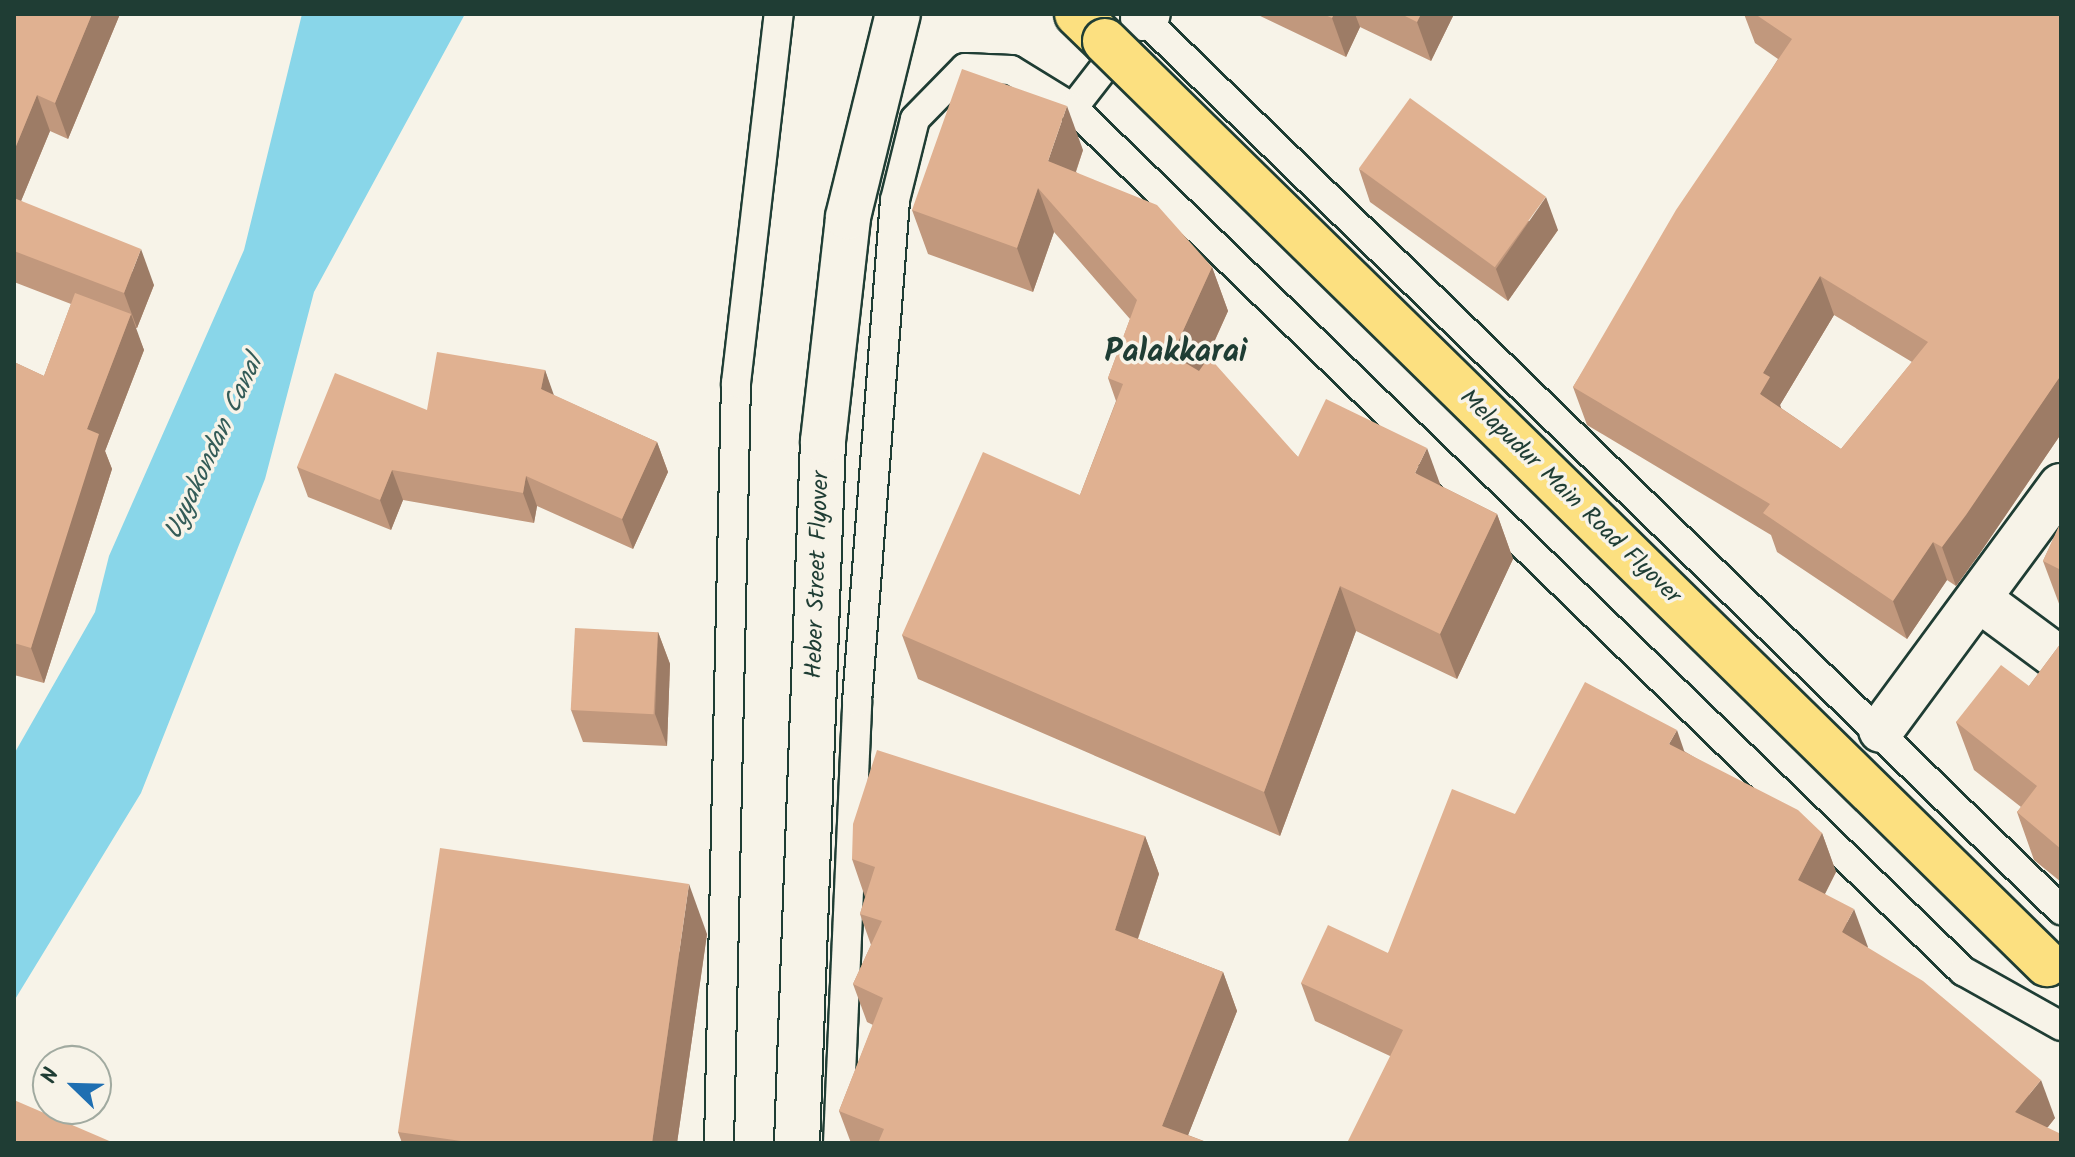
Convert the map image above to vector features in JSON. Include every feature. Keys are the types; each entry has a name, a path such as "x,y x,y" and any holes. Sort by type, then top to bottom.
{"main road":[{"name":"Melapudur Main Road Flyover","path":"1077,14 2054,972"}],"street":[{"name":"Heber Street Flyover","path":"797,1143 823,441 848,217 898,14"},
{"path":"1881,730 1980,600 2061,486"},
{"path":"1980,600 2061,660"}],"lane":[{"path":"719,1143 736,383 779,14"},
{"path":"1073,108 1143,15 1881,730 2061,910"},
{"path":"838,1143 857,702 895,200 915,119 965,68 1011,70 1073,108 1963,971 2061,1026"}],"water":[{"name":"Uyyakondan Canal","path":"302,14 465,14 314,292 265,479 141,793 14,1001 14,754 95,612 109,556 244,250"}],"building":[{"path":"14,14 92,14 55,103 37,95 14,151"},
{"path":"1401,14 1421,14 1417,22"},
{"path":"1755,14 2061,14 2061,375 1966,515 1942,547 1933,542 1893,601 1763,513 1770,504 1573,387 1676,210 1792,39","holes":["1820,276 1928,342 1841,449 1760,394 1770,377 1763,373"]},
{"path":"962,69 1067,106 1048,161 1157,205 1212,267 1172,355 1199,371 1209,357 1298,457 1326,399 1427,448 1415,473 1497,514 1440,634 1340,586 1264,792 902,635 983,452 1080,495 1123,384 1108,378 1137,300 1038,188 1017,248 912,210"},
{"path":"1410,98 1546,197 1495,267 1359,168"},
{"path":"14,198 141,249 124,293 14,251"},
{"path":"75,293 131,314 87,429 99,434 31,648 14,643 14,362 44,376"},
{"path":"437,352 545,370 541,389 657,442 622,519 526,476 523,493 392,470 380,500 297,467 335,373 427,410"},
{"path":"2061,522 2061,570 2043,561"},
{"path":"575,628 658,632 654,714 571,710"},
{"path":"2061,643 2061,849 2017,812 2037,786 1956,722 2001,665 2029,686"},
{"path":"1585,682 1677,730 1669,744 1798,810 1822,833 1798,880 1854,909 1842,932 1923,981 2041,1080 2015,1112 2061,1134 2061,1143 1347,1143 1403,1030 1301,983 1328,925 1388,953 1452,789 1515,814"},
{"path":"877,750 1145,836 1115,930 1223,972 1162,1126 1209,1143 878,1143 884,1129 839,1111 883,998 853,984 882,921 860,914 875,867 852,859 853,824"},
{"path":"440,848 689,884 652,1143 475,1143 398,1132"},
{"path":"14,1100 32,1108 32,1125 72,1125 114,1143 14,1143"}],"district":[{"name":"Palakkarai","path":"1176,353"}]}
